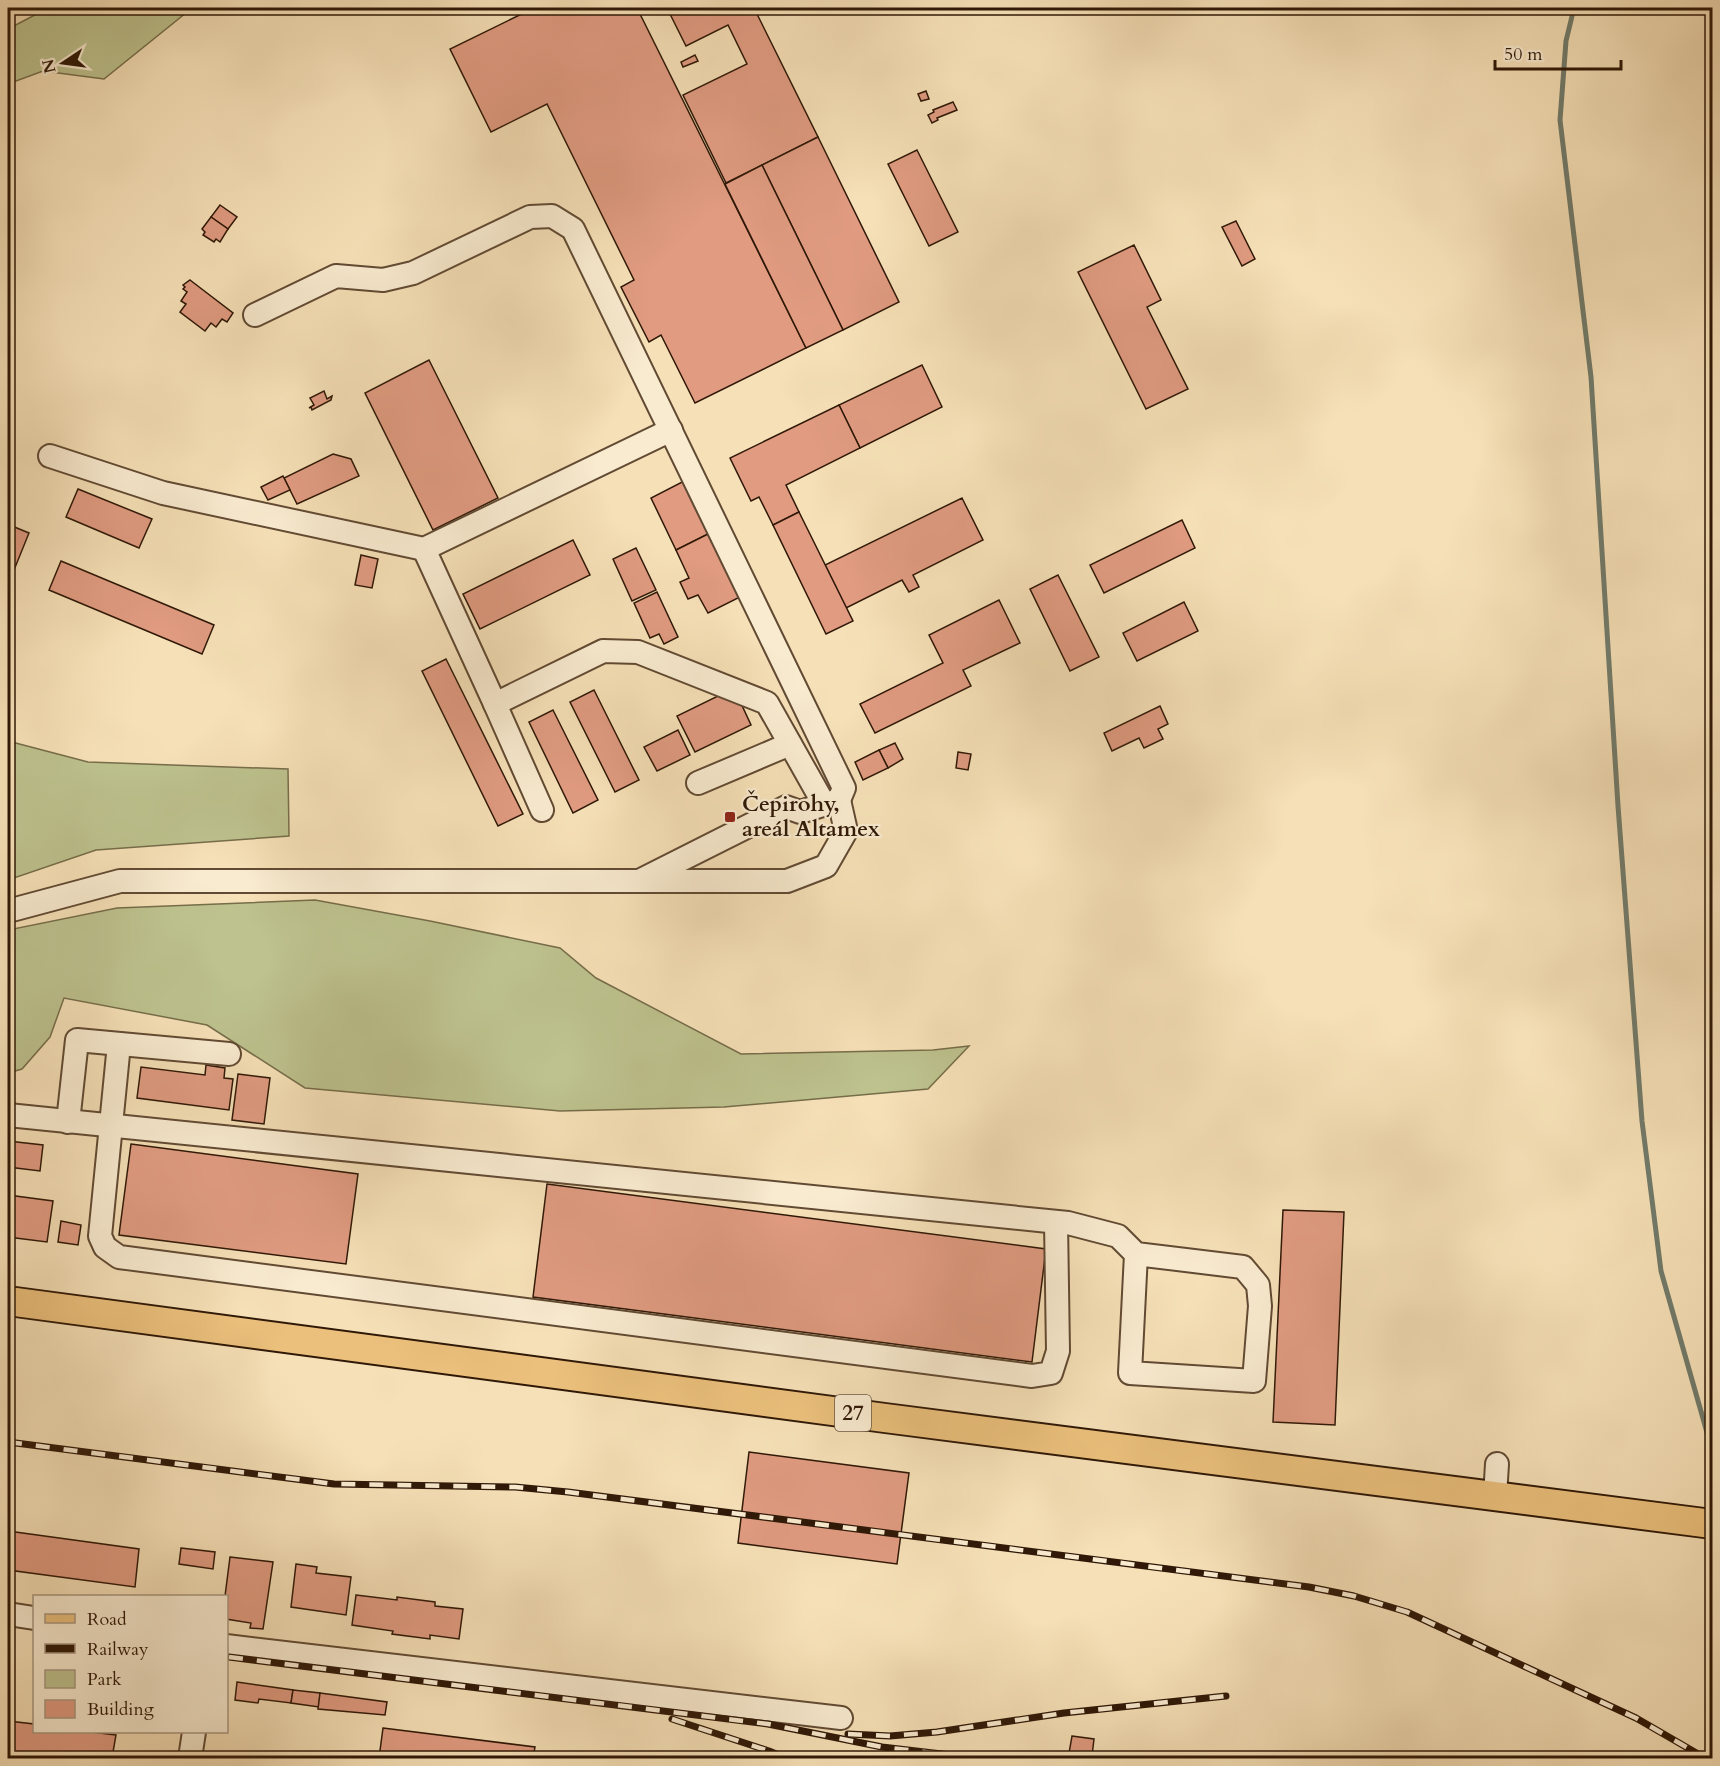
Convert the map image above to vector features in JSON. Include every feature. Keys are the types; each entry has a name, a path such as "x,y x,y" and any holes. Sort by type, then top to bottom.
{"main road":[{"name":"27","path":"8,1300 885,1418 1713,1524"}],"lane":[{"path":"255,315 336,276 383,280 413,273 530,217 552,216 573,229 844,788 831,802 800,812 786,807 639,881"},
{"path":"50,456 163,493 424,549 671,430"},
{"path":"424,549 542,810"},
{"path":"8,911 120,881 787,881 826,866 846,831 831,802 790,744 767,703 638,652 603,651 495,704"},
{"path":"698,783 790,744"},
{"path":"68,1122 77,1040 229,1053"},
{"path":"119,1044 100,1236 105,1247 119,1257 1032,1376 1051,1373 1058,1351 1056,1222"},
{"path":"8,1115 1068,1223 1118,1236 1136,1254 1243,1267 1258,1285 1260,1306 1254,1381 1130,1373 1136,1254"},
{"path":"1495,1496 1497,1464"},
{"path":"8,1614 33,1618"},
{"path":"228,1646 841,1718"},
{"path":"190,1758 194,1733"}],"green space":[{"path":"48,8 192,8 104,79 43,71 8,84 8,29"},
{"path":"8,741 88,762 288,769 289,836 96,850 8,880"},
{"path":"315,900 560,948 596,978 741,1054 933,1050 969,1046 928,1089 724,1107 560,1111 305,1088 207,1025 64,998 50,1037 22,1069 8,1073 8,930 117,908"}],"building":[{"path":"534,8 637,8 806,348 695,403 661,335 649,342 621,287 634,280 547,104 491,132 450,49"},
{"path":"667,8 754,8 818,137 726,183 683,95 747,64 728,25 686,46"},
{"path":"695,55 698,61 683,67 681,62"},
{"path":"926,91 929,99 921,101 918,94"},
{"path":"953,102 957,110 937,118 938,120 932,123 928,115 934,112 933,110"},
{"path":"818,137 899,302 843,330 762,165"},
{"path":"917,150 958,232 929,246 888,164"},
{"path":"762,165 843,330 806,348 725,184"},
{"path":"220,205 237,217 228,229 211,217"},
{"path":"211,217 228,229 220,242 216,239 214,242 203,235 205,232 202,229"},
{"path":"1236,221 1255,259 1242,266 1222,227"},
{"path":"1134,245 1161,300 1147,307 1188,389 1146,409 1078,272"},
{"path":"190,280 233,313 227,322 222,319 216,327 211,323 205,331 180,312 186,304 181,301 187,292 183,289 185,287 183,285"},
{"path":"429,360 498,498 433,530 365,393"},
{"path":"922,365 942,407 860,448 839,405"},
{"path":"324,391 327,399 332,396 331,400 312,410 311,407 309,408 314,405 310,398"},
{"path":"839,405 860,448 786,485 799,512 773,525 759,497 751,501 730,458"},
{"path":"333,454 351,459 359,476 297,504 284,478"},
{"path":"283,476 290,490 268,500 261,487"},
{"path":"686,480 712,532 676,550 651,498"},
{"path":"78,489 152,519 139,548 66,517"},
{"path":"962,498 983,540 913,575 919,587 909,592 902,580 846,608 825,565"},
{"path":"799,512 853,621 826,634 773,525"},
{"path":"1182,520 1195,548 1104,593 1090,565"},
{"path":"12,526 29,533 14,570 8,567 8,536"},
{"path":"712,532 742,596 708,613 698,595 688,599 680,582 689,578 676,550"},
{"path":"573,540 590,575 480,629 463,594"},
{"path":"636,548 656,590 632,601 613,559"},
{"path":"361,555 378,559 372,588 355,585"},
{"path":"61,561 214,625 202,654 49,590"},
{"path":"1058,575 1099,657 1070,671 1030,589"},
{"path":"657,592 678,637 664,644 659,634 650,638 634,603"},
{"path":"999,600 1020,643 963,670 971,686 875,733 860,704 943,663 929,635"},
{"path":"1184,602 1198,631 1137,661 1123,633"},
{"path":"446,659 523,814 498,826 422,671"},
{"path":"594,690 639,780 615,792 570,702"},
{"path":"724,693 738,697 751,725 695,752 677,716"},
{"path":"1160,706 1168,724 1158,729 1163,739 1144,748 1139,738 1112,751 1104,733"},
{"path":"553,710 598,800 573,813 529,722"},
{"path":"678,730 690,755 657,771 644,747"},
{"path":"895,743 903,759 888,768 879,750"},
{"path":"879,750 888,768 863,780 855,762"},
{"path":"958,752 971,754 968,770 956,768"},
{"path":"206,1065 225,1068 224,1078 233,1079 229,1110 137,1098 141,1067 205,1075"},
{"path":"238,1074 270,1078 264,1124 232,1120"},
{"path":"8,1141 43,1145 40,1171 8,1167"},
{"path":"131,1144 358,1174 346,1264 119,1235"},
{"path":"547,1184 1046,1249 1032,1362 533,1297"},
{"path":"8,1195 53,1201 47,1242 8,1237"},
{"path":"1283,1210 1344,1212 1335,1425 1273,1422"},
{"path":"61,1221 81,1225 78,1245 58,1242"},
{"path":"749,1452 909,1473 897,1564 738,1543"},
{"path":"8,1531 139,1549 135,1587 8,1570"},
{"path":"181,1548 215,1552 213,1569 179,1564"},
{"path":"230,1557 273,1562 263,1629 250,1628 251,1623 228,1619 228,1595 225,1595"},
{"path":"296,1564 317,1567 316,1573 351,1577 346,1615 291,1607"},
{"path":"356,1595 397,1600 397,1597 435,1602 435,1606 463,1609 459,1639 430,1635 430,1639 352,1625"},
{"path":"237,1682 293,1690 291,1703 259,1699 258,1703 235,1700"},
{"path":"293,1690 320,1693 319,1707 291,1703"},
{"path":"320,1693 387,1702 385,1715 318,1709"},
{"path":"8,1721 33,1724 33,1733 116,1735 112,1758 8,1758"},
{"path":"383,1728 535,1747 533,1758 379,1758"},
{"path":"1072,1736 1094,1739 1092,1756 1069,1753"}],"waterway":[{"path":"1574,8 1566,41 1560,120 1591,377 1618,806 1642,1121 1661,1271 1712,1450 1712,1482"}],"railway":[{"path":"8,1442 334,1484 515,1487 568,1492 1309,1587 1354,1596 1407,1612 1636,1718 1705,1758"},
{"path":"229,1657 768,1724 882,1747 976,1758"},
{"path":"848,1734 890,1736 937,1732 1064,1713 1226,1696"},
{"path":"672,1719 786,1758"}],"place":[{"name":"Čepirohy, areál Altamex","path":"730,817"}]}
